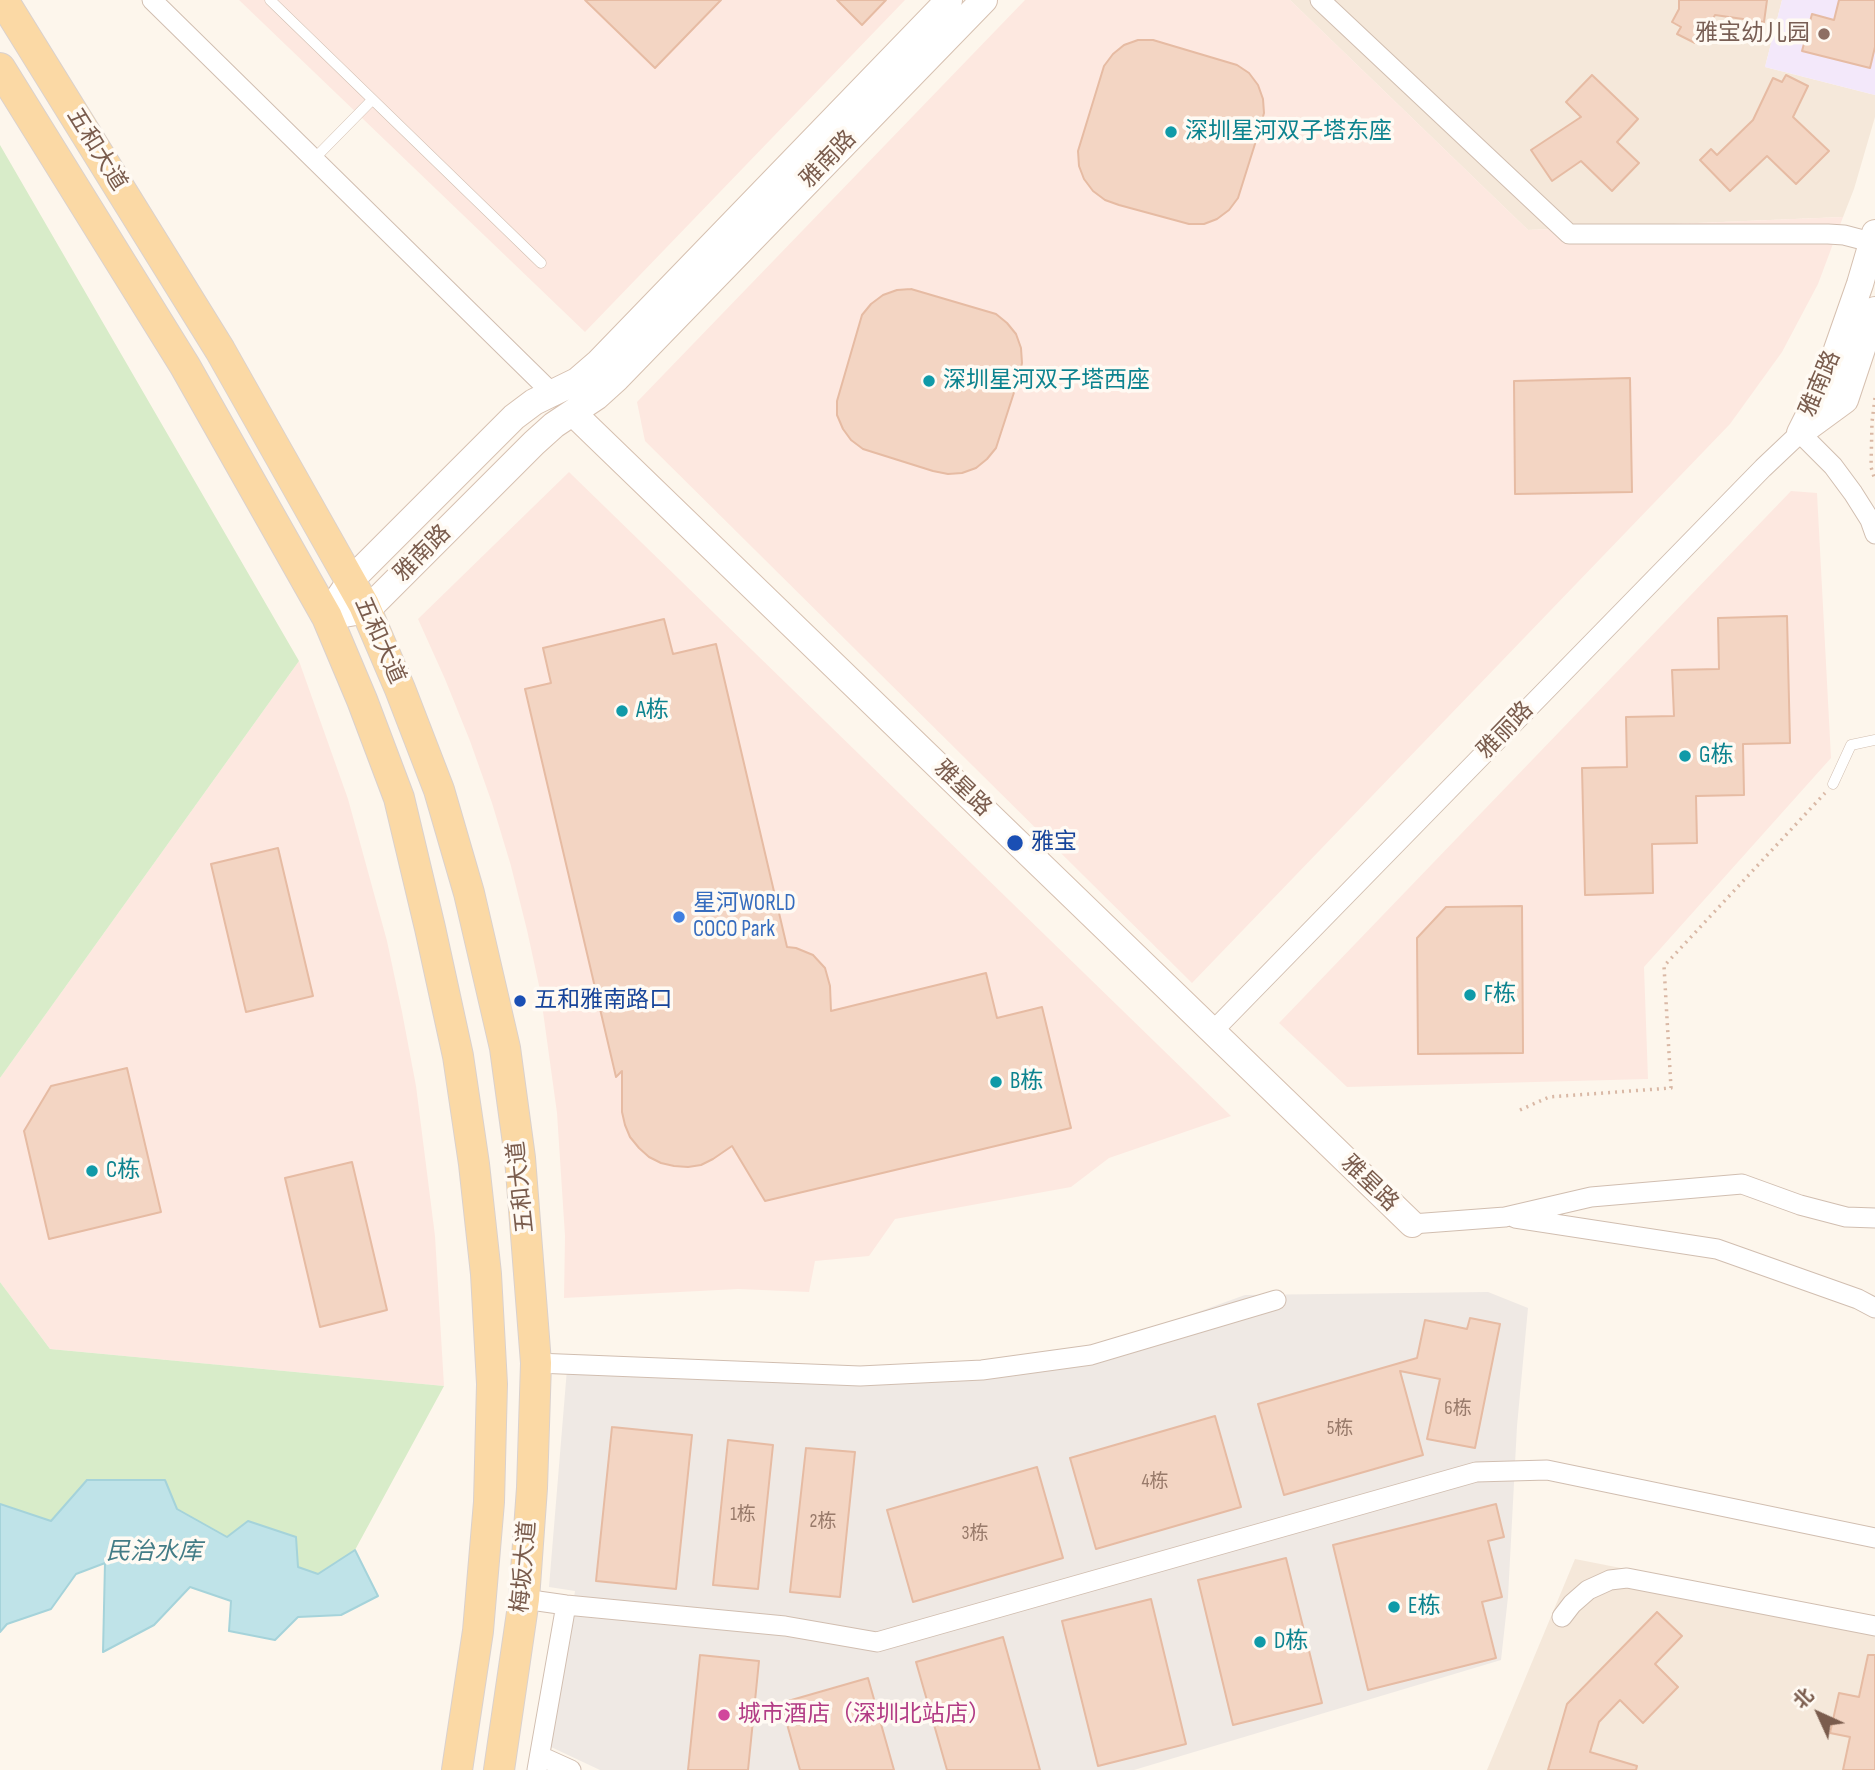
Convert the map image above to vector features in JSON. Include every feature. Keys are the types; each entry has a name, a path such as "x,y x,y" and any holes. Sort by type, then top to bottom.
{"main road":[{"name":"五和大道","path":"3,0 220,350 351,580 400,689 439,790 469,893 505,1048 520,1158 536,1363"},
{"name":"五和大道","path":"0,68 185,366 327,617 399,798 458,1056 474,1164 486,1274 492,1384"},
{"name":"梅坂大道","path":"499,1770 524,1599 532,1488 536,1363"},
{"name":"梅坂大道","path":"457,1770 479,1618 489,1502 492,1384"}],"street":[{"path":"152,0 552,393"},
{"name":"雅南路","path":"327,617 351,580 514,417 534,402 577,381 599,362 949,0"},
{"name":"雅南路","path":"366,610 534,443 617,378 984,0"},
{"path":"1320,0 1569,234 1828,234 1874,239"},
{"name":"雅南路","path":"1800,433 1826,381 1874,239"},
{"name":"雅南路","path":"1800,433 1845,400 1875,310"},
{"name":"雅星路","path":"573,413 1412,1224"},
{"path":"1800,433 1833,467 1853,493 1870,520 1875,534"},
{"name":"雅丽路","path":"1213,1031 1800,433"},
{"path":"327,617 366,610"},
{"path":"1412,1224 1505,1217 1591,1197 1742,1184 1800,1205 1846,1217 1875,1218"},
{"path":"1505,1217 1717,1249 1858,1299 1875,1308"},
{"path":"536,1363 860,1376 982,1370 1091,1355 1276,1300"},
{"path":"524,1599 785,1626 877,1642 1475,1472 1547,1470 1875,1538"},
{"path":"1562,1617 1588,1590 1610,1580 1627,1578 1875,1626"},
{"path":"566,1605 539,1763 571,1770"}],"lane":[{"path":"270,0 541,263"},
{"path":"314,159 372,100"},
{"path":"1833,784 1851,745 1875,740"}],"path":[{"path":"1875,398 1871,422 1871,467 1875,480"},
{"path":"1520,1110 1549,1097 1671,1088 1664,966 1833,784"}],"shaded area":[{"path":"239,0 905,0 585,332"},
{"path":"1025,0 1290,0 1528,230 1843,217 1818,284 1782,352 1730,424 1192,983 645,441 637,402"},
{"path":"1290,0 1782,0 1765,67 1875,95 1875,117 1843,217 1528,230"},
{"name":"雅宝幼儿园","path":"1782,0 1875,0 1875,95 1765,67"},
{"path":"569,472 1231,1116 1109,1158 1071,1187 895,1219 869,1256 815,1261 809,1292 738,1289 564,1298 565,1236 557,1113 540,990 511,866 492,803 470,741 418,619"},
{"path":"1791,491 1817,493 1831,758 1644,967 1648,1079 1347,1087 1279,1023"},
{"path":"299,661 348,799 387,941 402,1012 416,1086 435,1236 444,1386 50,1349 0,1282 0,1078"},
{"path":"1488,1292 1528,1308 1517,1426 1508,1597 1501,1660 1134,1770 600,1770 551,1747 575,1591 549,1587 567,1369 1040,1369 1245,1295"},
{"path":"1575,1559 1875,1618 1875,1770 1487,1770"}],"green space":[{"path":"0,145 299,661 0,1078"},
{"path":"0,1282 50,1349 444,1386 355,1550 319,1574 227,1537 177,1509 87,1480 51,1521 0,1504"}],"water":[{"name":"民治水库","path":"87,1480 165,1480 177,1509 227,1537 248,1521 296,1537 298,1567 318,1574 355,1550 378,1596 341,1615 298,1617 275,1640 229,1631 231,1601 190,1587 154,1625 103,1652 105,1563 76,1574 51,1609 7,1624 0,1632 0,1504 51,1521"}],"building":[{"path":"585,0 721,0 655,68"},
{"path":"837,0 886,0 862,25"},
{"path":"1679,0 1767,0 1764,22 1715,15 1708,27 1702,25 1695,43 1677,34 1681,27 1672,22 1679,9"},
{"path":"1839,0 1875,0 1875,47 1870,68 1802,51 1812,14 1834,20"},
{"name":"深圳星河双子塔东座","path":"1138,40 1153,40 1237,65 1249,73 1258,85 1264,113 1260,128 1238,198 1229,210 1217,219 1204,224 1189,224 1119,205 1105,200 1093,191 1084,179 1079,166 1078,151 1104,66 1124,45"},
{"path":"1592,75 1638,119 1617,142 1639,163 1612,191 1581,161 1552,181 1531,150 1581,117 1566,102"},
{"path":"1786,75 1808,86 1793,117 1829,151 1796,184 1767,156 1730,191 1700,160 1711,149 1717,155 1753,120 1773,78 1782,82"},
{"name":"深圳星河双子塔西座","path":"911,289 996,314 1016,334 1021,348 1019,377 996,448 976,468 962,473 933,471 863,449 851,440 837,415 837,401 862,315 883,295"},
{"path":"1630,378 1632,492 1515,494 1514,381"},
{"name":"G栋","path":"1787,616 1790,743 1743,744 1744,795 1696,796 1697,843 1652,844 1653,893 1585,895 1582,768 1627,767 1626,717 1674,716 1672,670 1719,669 1718,618"},
{"name":"星河WORLD COCO Park","path":"664,619 673,654 716,644 787,947 813,955 825,968 830,986 831,1011 986,973 997,1018 1042,1007 1071,1128 765,1201 732,1146 701,1165 674,1166 649,1157 630,1137 622,1112 622,1071 616,1077 525,689 551,683 543,648"},
{"path":"278,848 313,996 246,1012 211,864"},
{"name":"F栋","path":"1522,906 1523,1053 1418,1054 1417,938 1446,907"},
{"name":"C栋","path":"127,1068 161,1212 49,1239 24,1131 51,1086"},
{"path":"352,1162 387,1310 320,1327 285,1178"},
{"path":"1470,1318 1500,1324 1475,1448 1427,1439 1440,1379 1400,1371 1423,1455 1284,1495 1258,1404 1417,1358 1425,1320 1467,1329"},
{"path":"1215,1416 1241,1507 1096,1549 1070,1458"},
{"path":"612,1427 692,1435 676,1589 596,1581"},
{"path":"728,1440 773,1445 758,1589 713,1585"},
{"path":"806,1448 855,1452 840,1597 790,1592"},
{"path":"1037,1467 1063,1558 913,1602 887,1510"},
{"name":"E栋","path":"1496,1504 1504,1537 1488,1541 1502,1597 1482,1602 1496,1658 1368,1690 1333,1545"},
{"name":"D栋","path":"1286,1558 1322,1703 1233,1725 1198,1580"},
{"path":"1151,1599 1186,1744 1098,1766 1062,1621"},
{"path":"1657,1612 1682,1636 1655,1664 1678,1687 1643,1723 1620,1700 1599,1722 1590,1752 1637,1766 1636,1770 1548,1770 1567,1704"},
{"path":"1003,1637 1040,1770 947,1770 916,1662"},
{"name":"城市酒店（深圳北站店）","path":"700,1655 759,1661 748,1770 688,1770"},
{"path":"1868,1655 1875,1655 1875,1770 1843,1770 1850,1737 1830,1733 1839,1693 1859,1697"},
{"path":"868,1678 894,1770 800,1770 781,1703"}],"place":[{"name":"雅宝幼儿园","path":"1824,34"},
{"name":"深圳星河双子塔东座","path":"1171,132"},
{"name":"深圳星河双子塔西座","path":"929,381"},
{"name":"A栋","path":"622,711"},
{"name":"G栋","path":"1685,756"},
{"name":"雅宝","path":"1015,843"},
{"name":"星河WORLD COCO Park","path":"679,917"},
{"name":"F栋","path":"1470,995"},
{"name":"五和雅南路口","path":"520,1001"},
{"name":"B栋","path":"996,1082"},
{"name":"C栋","path":"92,1171"},
{"name":"E栋","path":"1394,1607"},
{"name":"D栋","path":"1260,1642"},
{"name":"城市酒店（深圳北站店）","path":"724,1715"}]}
